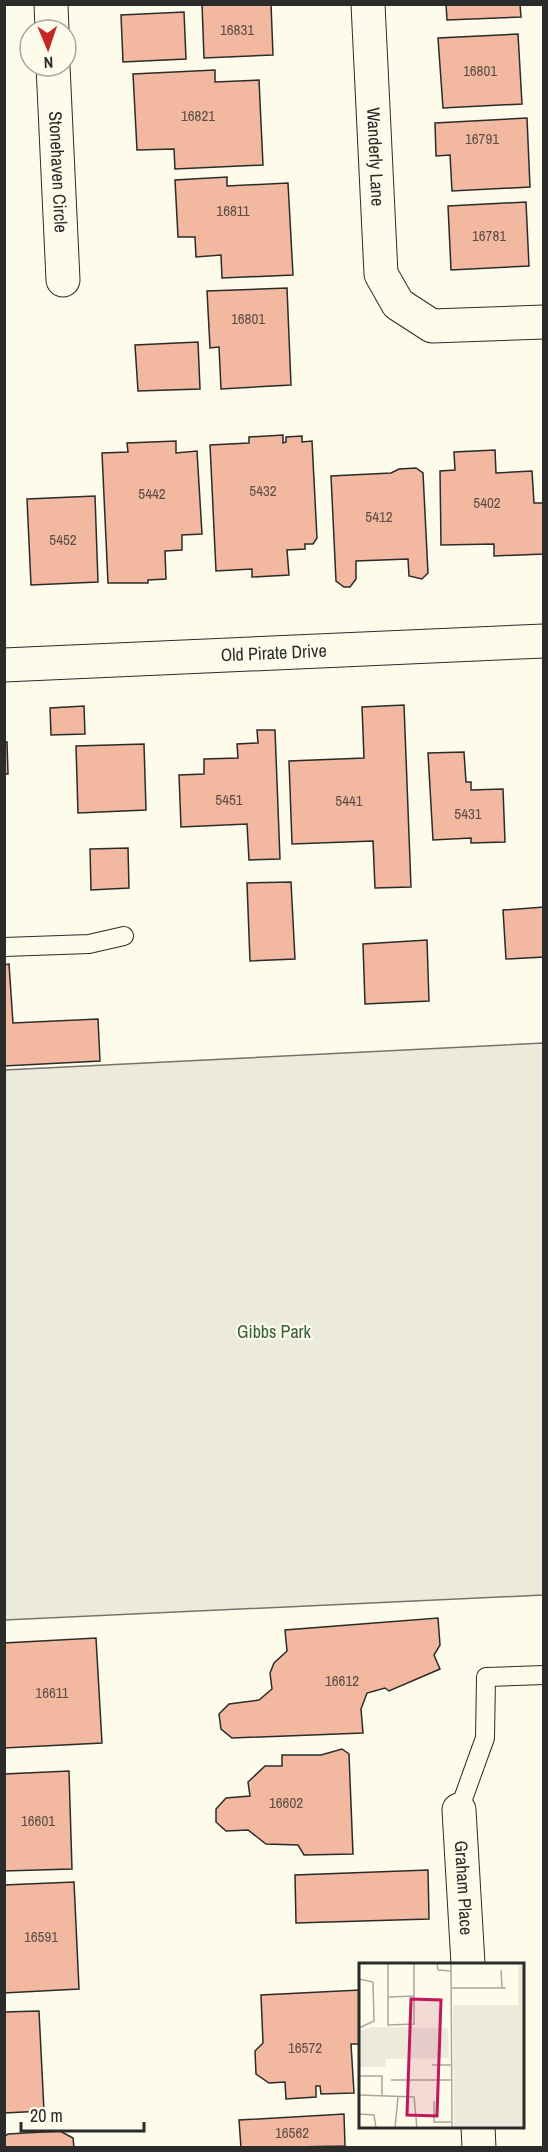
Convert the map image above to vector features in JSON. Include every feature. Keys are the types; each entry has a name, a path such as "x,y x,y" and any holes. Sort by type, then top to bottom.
{"street":[{"name":"Wanderly Lane","path":"368,4 381,274 398,304 432,326 543,322"},
{"name":"Stonehaven Circle","path":"54,78 63,280"},
{"name":"Old Pirate Drive","path":"4,665 543,641"},
{"name":"Graham Place","path":"459,1810 468,1963"},
{"path":"478,2128 479,2148"}],"lane":[{"path":"4,948 89,944 124,936"},
{"path":"459,1810 485,1738 486,1677 543,1675"}],"green space":[{"name":"Gibbs Park","path":"543,1043 543,1595 5,1620 5,1070"}],"building":[{"path":"202,4 271,4 273,55 204,58"},
{"path":"446,4 520,4 521,17 447,20"},
{"path":"184,12 186,59 123,62 121,15"},
{"path":"518,34 522,104 443,108 438,38"},
{"path":"215,70 215,82 259,80 263,165 175,169 174,149 137,150 133,74"},
{"path":"527,118 530,187 452,191 450,155 436,156 435,123"},
{"path":"227,177 227,186 288,183 293,275 222,278 221,255 196,257 195,237 178,237 175,180"},
{"path":"526,202 529,266 451,270 448,206"},
{"path":"287,288 291,385 221,389 219,347 210,348 207,291"},
{"path":"198,342 200,389 138,391 135,345"},
{"path":"283,435 283,443 286,442 286,437 302,436 302,442 312,441 317,538 313,544 305,544 305,549 287,550 289,575 252,577 252,569 216,571 210,445 249,443 249,437"},
{"path":"176,441 176,453 197,451 202,534 182,535 182,550 165,551 166,579 148,580 148,583 108,583 102,453 128,452 127,443"},
{"path":"495,450 496,473 532,471 534,503 544,503 544,554 494,556 494,544 441,545 440,471 455,470 454,452"},
{"path":"416,468 423,473 428,573 422,579 409,576 408,559 356,561 356,579 350,587 344,587 336,581 331,476 391,473 399,469"},
{"path":"95,496 98,582 31,585 27,499"},
{"path":"404,705 411,887 375,888 373,841 292,844 289,761 364,758 362,707"},
{"path":"84,706 85,734 51,735 50,708"},
{"path":"257,730 275,730 280,859 249,860 247,824 181,827 179,775 204,774 204,759 238,758 237,744 258,743"},
{"path":"4,742 7,742 8,774 4,774"},
{"path":"144,744 146,810 78,813 76,746"},
{"path":"464,752 466,782 471,782 471,790 503,789 505,842 471,843 471,838 433,840 428,753"},
{"path":"128,848 129,888 91,890 90,849"},
{"path":"291,882 295,959 250,961 247,883"},
{"path":"544,907 544,957 506,959 503,910"},
{"path":"427,940 429,1001 365,1004 363,944"},
{"path":"9,964 13,1023 98,1019 100,1061 4,1066 4,965"},
{"path":"438,1618 440,1645 434,1655 440,1669 389,1691 385,1688 367,1693 361,1709 363,1733 232,1738 221,1729 219,1714 229,1704 259,1700 272,1689 270,1673 274,1663 287,1651 285,1630"},
{"path":"96,1638 102,1743 4,1748 4,1643"},
{"path":"342,1749 349,1754 353,1854 304,1855 298,1845 266,1844 248,1830 226,1831 216,1822 216,1809 226,1798 250,1796 248,1782 265,1766 282,1766 282,1755 321,1755"},
{"path":"69,1771 72,1869 4,1871 4,1774"},
{"path":"428,1870 429,1919 296,1923 295,1875"},
{"path":"74,1882 79,1989 4,1993 4,1885"},
{"path":"359,1990 359,2044 351,2044 354,2093 321,2094 320,2086 316,2086 316,2097 286,2099 285,2082 269,2083 256,2074 255,2051 263,2043 261,1995"},
{"path":"39,2011 44,2111 4,2113 4,2012"},
{"path":"344,2114 345,2146 241,2148 239,2120"},
{"path":"60,2131 73,2138 74,2148 4,2148 4,2137 8,2134"}]}
